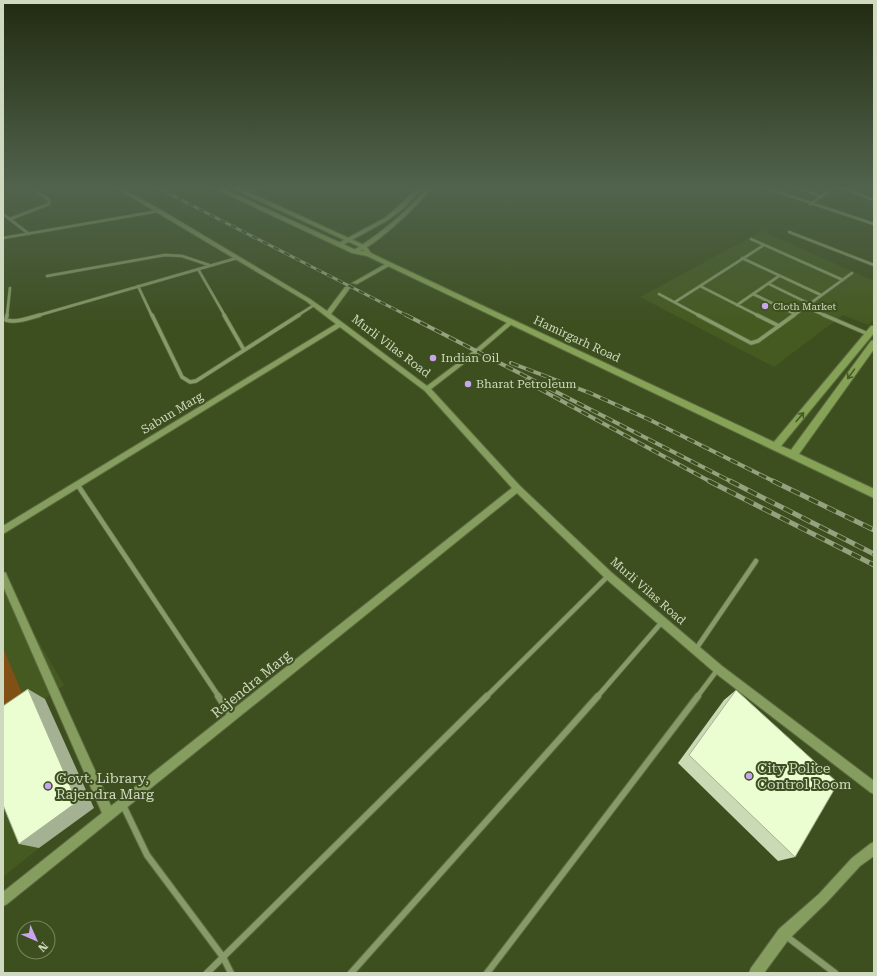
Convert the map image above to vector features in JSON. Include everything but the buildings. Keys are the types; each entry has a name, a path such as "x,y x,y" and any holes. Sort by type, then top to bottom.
{"main road":[{"name":"Hamirgarh Road","path":"312,233 354,252 369,254 874,494"},
{"path":"331,233 364,247"},
{"name":"Hamirgarh Road","path":"364,247 369,254"},
{"path":"775,446 871,331"},
{"path":"792,455 874,343"}],"street":[{"path":"3,238 37,233"},
{"path":"195,233 314,305 340,324"},
{"path":"339,245 362,233"},
{"path":"354,252 364,247 381,233"},
{"path":"790,233 874,265"},
{"path":"750,239 843,280"},
{"path":"675,302 764,245"},
{"path":"47,276 165,255 182,256 210,266"},
{"path":"10,288 7,321 21,320 237,258"},
{"path":"742,258 821,295"},
{"path":"355,282 389,264"},
{"path":"198,269 244,350"},
{"path":"659,294 751,343 758,341 852,273"},
{"path":"737,305 780,276"},
{"path":"768,284 810,304"},
{"path":"138,286 182,377 190,382 196,381 314,305"},
{"path":"700,286 779,326"},
{"path":"328,314 347,288"},
{"path":"753,294 796,314"},
{"path":"806,307 871,331"},
{"name":"Murli Vilas Road","path":"427,389 477,351 511,322"},
{"name":"Murli Vilas Road","path":"340,324 427,389 517,488 608,575 718,669 874,788"},
{"name":"Sabun Marg","path":"3,530 340,324"},
{"path":"77,484 232,717"},
{"name":"Rajendra Marg","path":"3,900 517,488"},
{"path":"696,649 756,561"},
{"path":"207,973 608,575"},
{"path":"3,576 109,816"},
{"path":"351,973 559,741 663,621"},
{"path":"487,973 718,669"},
{"path":"123,805 147,855 223,957 231,973"},
{"path":"756,973 784,934 823,898 856,862 874,848"},
{"path":"784,934 835,973"}],"shaded area":[{"name":"Cloth Market","path":"759,233 765,233 874,281 874,319 868,325 843,315 774,367 640,297"},
{"path":"3,581 64,685 3,729"},
{"path":"3,648 22,693 3,706"},
{"path":"3,764 39,848 3,877"}],"tunnel":[{"path":"347,288 355,283"}],"railway":[{"path":"245,233 408,316"},
{"path":"406,315 732,482"},
{"path":"511,363 590,393 650,420 775,482"},
{"path":"525,381 711,482"},
{"path":"709,481 874,565"},
{"path":"730,481 874,554"},
{"path":"773,481 874,530"}],"place":[{"name":"Cloth Market","path":"765,306"},
{"name":"Indian Oil","path":"433,358"},
{"name":"Bharat Petroleum","path":"468,384"},
{"name":"City Police Control Room","path":"749,776"},
{"name":"Govt. Library, Rajendra Marg","path":"48,786"}]}
